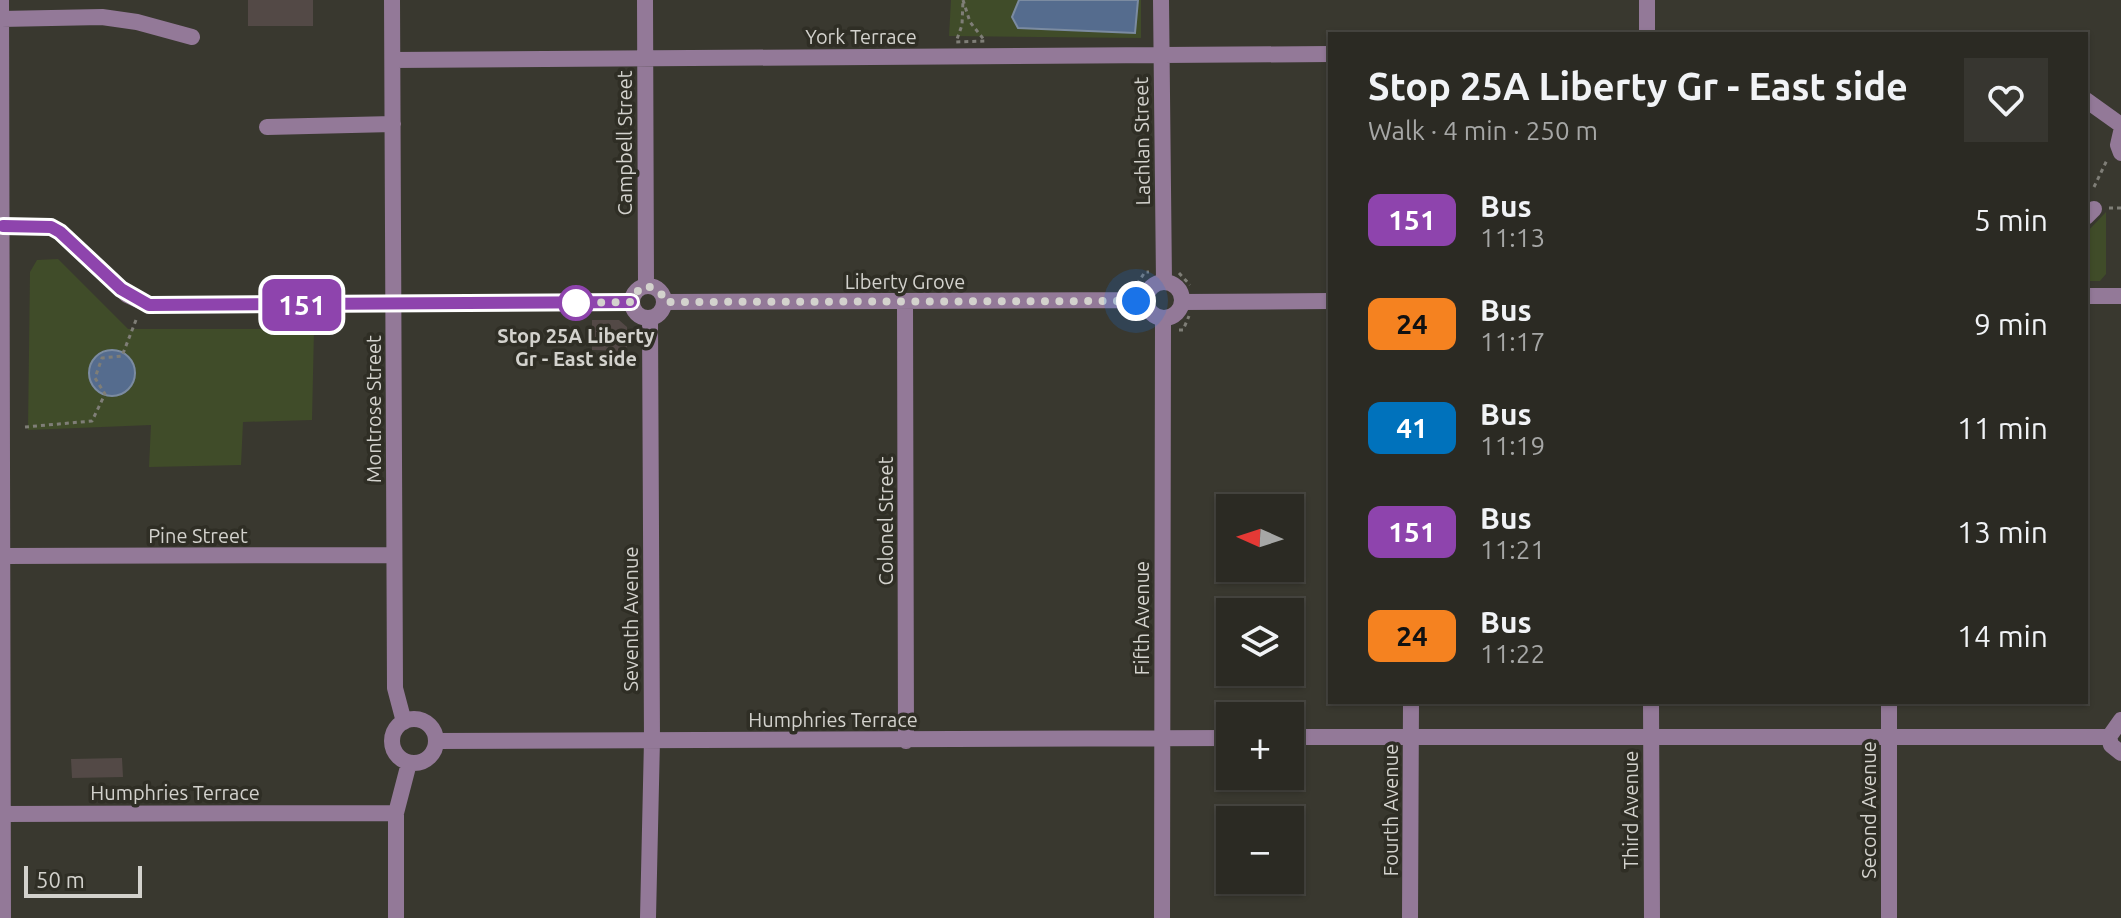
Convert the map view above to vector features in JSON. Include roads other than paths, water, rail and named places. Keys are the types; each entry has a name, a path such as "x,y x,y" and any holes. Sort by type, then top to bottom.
{"street":[{"path":"1,0 3,918"},
{"name":"Montrose Street","path":"392,0 395,688 404,722"},
{"name":"Campbell Street","path":"645,0 646,285"},
{"name":"Lachlan Street","path":"1161,0 1164,282"},
{"path":"1647,0 1647,32"},
{"path":"1,19 102,17 137,22 192,37"},
{"name":"York Terrace","path":"393,60 1328,54"},
{"path":"2088,101 2121,125"},
{"path":"267,127 393,124"},
{"path":"2114,156 2121,132"},
{"path":"3,226 51,227 121,289 149,305 631,302"},
{"path":"1164,282 1177,288 1182,302 1175,314 1163,318 1153,315 1146,300 1151,287 1164,282"},
{"path":"646,285 661,293 664,302 656,318 650,320 634,311 631,302 634,294 646,285"},
{"path":"2088,296 2121,296"},
{"name":"Liberty Grove","path":"664,302 1146,300"},
{"path":"1182,302 1328,301"},
{"name":"Colonel Street","path":"905,302 906,741"},
{"name":"Fifth Avenue","path":"1162,918 1163,318"},
{"name":"Seventh Avenue","path":"648,918 652,740 650,320"},
{"name":"Pine Street","path":"3,556 393,555"},
{"name":"Fourth Avenue","path":"1410,918 1411,704"},
{"name":"Third Avenue","path":"1651,704 1652,918"},
{"name":"Second Avenue","path":"1889,704 1889,918"},
{"path":"2121,720 2109,737 2111,745 2121,753"},
{"path":"404,722 425,722 436,741 431,756 417,763 409,763 392,748 393,733 404,722"},
{"path":"1304,737 2109,737"},
{"name":"Humphries Terrace","path":"436,741 1216,738"},
{"path":"396,918 396,813 409,763"},
{"name":"Humphries Terrace","path":"2,814 396,813"}],"water":[{"path":"1019,0 1138,0 1135,33 1018,28 1012,17"},
{"path":"112,350 128,357 135,373 128,389 112,396 96,389 89,373 96,357"}],"place":[{"name":"Stop 25A Liberty Gr - East side","path":"576,303"}]}
